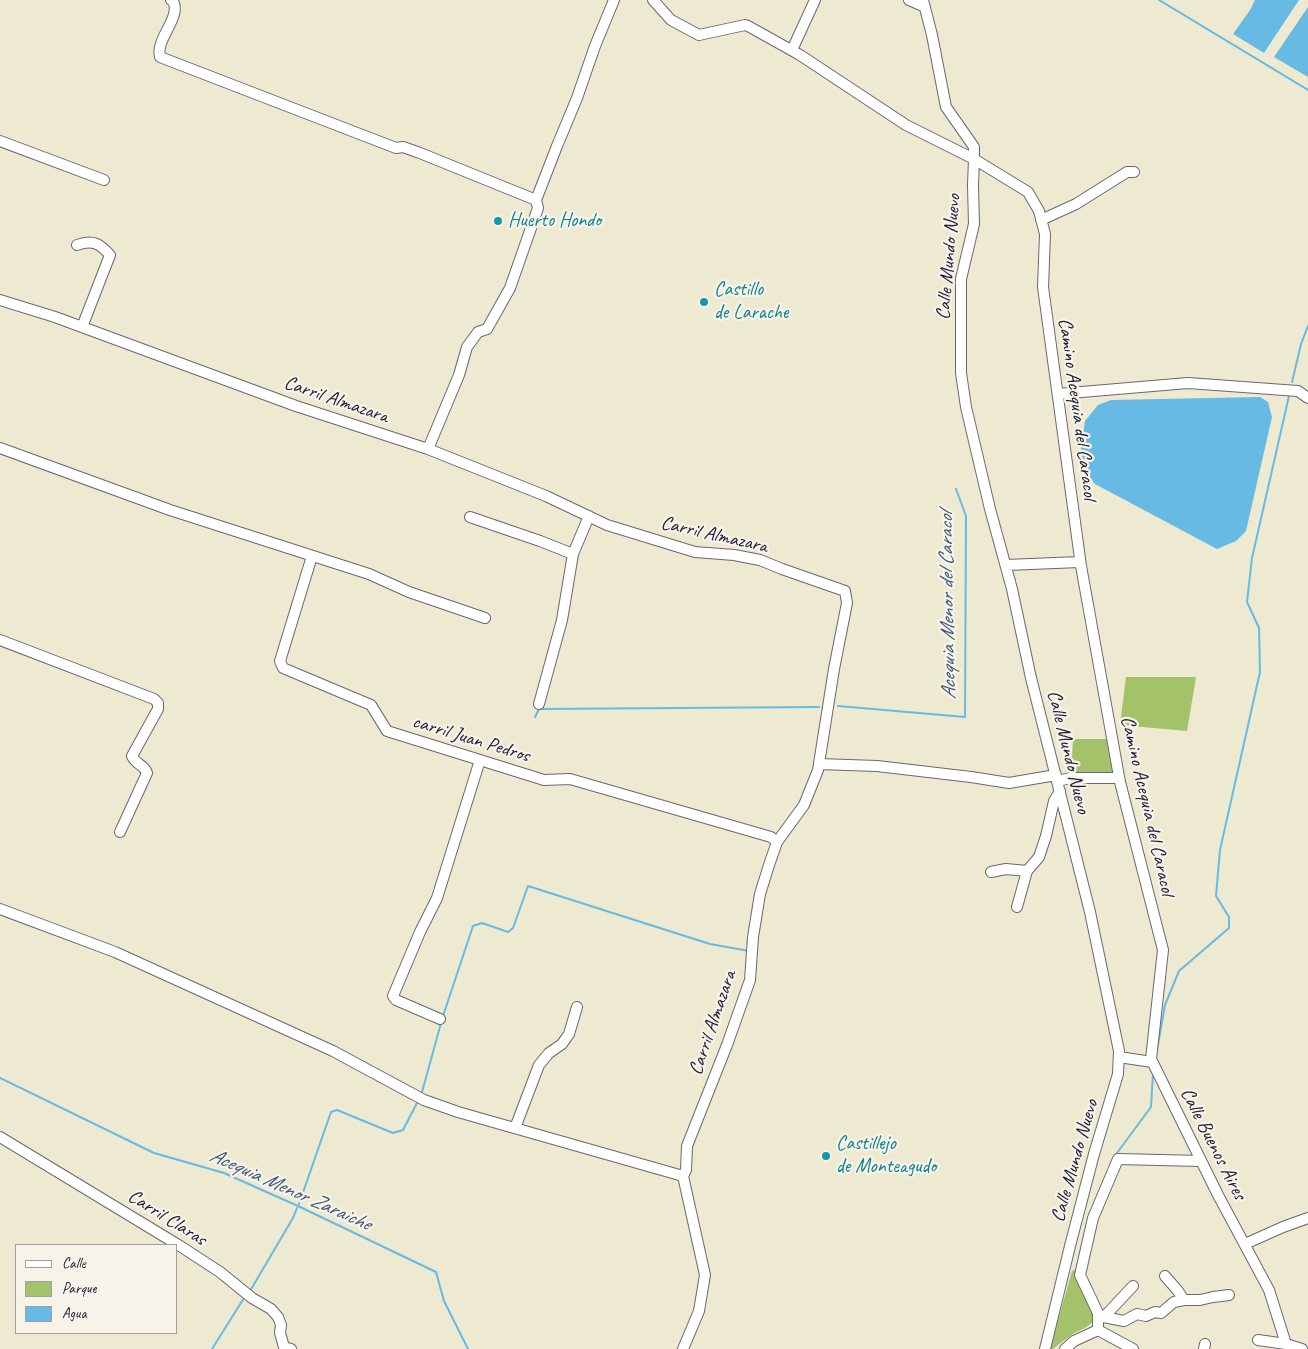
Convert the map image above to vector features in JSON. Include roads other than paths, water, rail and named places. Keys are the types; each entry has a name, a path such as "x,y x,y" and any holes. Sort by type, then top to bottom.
{"street":[{"path":"171,0 176,5 160,48 160,57 396,148 402,147 420,153 536,200"},
{"path":"428,449 459,375 467,347 478,332 487,329 510,288 538,208 536,200 614,0"},
{"name":"Camino Acequia del Caracol","path":"653,0 671,20 699,36 745,25 792,50 906,125 974,159 1028,192 1039,211 1045,234 1043,287 1080,562 1119,778 1163,950 1152,1060"},
{"path":"792,50 815,0"},
{"path":"909,0 924,4"},
{"name":"Calle Mundo Nuevo","path":"924,4 946,107 974,146 974,224 961,279 961,373 966,407 1090,912 1119,1051 1118,1074 1091,1163 1045,1349"},
{"path":"0,141 104,180"},
{"path":"1041,220 1076,204 1127,172 1134,172"},
{"path":"77,245 84,242 100,244 110,255 82,327"},
{"name":"Carril Almazara","path":"0,300 82,327 296,406 428,449 546,496 607,525 695,552 734,555 760,560 845,590 847,603 834,669 818,770 804,804 777,842 768,865 760,894 753,937 750,980 727,1045 687,1146 686,1170 683,1176 705,1275 699,1312 683,1349"},
{"path":"1058,394 1188,382 1298,391 1308,398"},
{"path":"0,448 170,510 369,574 409,592 485,618"},
{"path":"539,704 562,620 573,554 589,516"},
{"path":"470,517 573,554"},
{"name":"carril Juan Pedros","path":"312,556 280,661 284,668 371,705 387,731 544,780 570,779 770,837 777,842"},
{"path":"1006,565 1080,562"},
{"path":"0,640 154,699 158,703 158,709 132,756 135,762 145,768 147,773 120,832"},
{"path":"440,1019 396,1000 393,996 420,932 437,898 480,760"},
{"path":"819,764 877,766 1009,783 1058,782 1071,778 1119,778"},
{"path":"1017,907 1027,871 1039,857 1046,836 1058,782"},
{"path":"991,872 1006,869 1027,871"},
{"path":"0,909 124,956 333,1051 424,1100 458,1112 683,1176"},
{"path":"515,1128 539,1065 549,1053 562,1044 569,1034 577,1007"},
{"path":"1119,1056 1152,1060"},
{"name":"Calle Buenos Aires","path":"1152,1060 1218,1195 1269,1290 1286,1344"},
{"name":"Carril Claras","path":"0,1137 177,1244"},
{"name":"Calle Mundo Nuevo","path":"1098,1330 1101,1317 1080,1275 1093,1218 1118,1159 1201,1161"},
{"path":"1245,1244 1308,1218"},
{"name":"Carril Claras","path":"178,1245 220,1272 252,1298 271,1309 278,1317 281,1325 280,1333 284,1347 290,1349"},
{"path":"1165,1276 1184,1300"},
{"path":"1101,1317 1132,1286"},
{"path":"1101,1317 1124,1321 1136,1314 1146,1316 1156,1312 1161,1313 1174,1302 1229,1295"},
{"path":"1065,1349 1074,1341 1098,1330 1133,1349"},
{"path":"1113,1338 1111,1340 1124,1349"},
{"path":"1258,1340 1286,1344 1302,1349"}],"water":[{"path":"1255,0 1299,0 1264,53 1233,34"},
{"path":"1308,7 1308,77 1274,57"},
{"path":"1260,397 1268,402 1272,417 1246,531 1236,541 1217,549 1095,484 1084,469 1081,449 1085,421 1098,405 1111,400"}],"waterway":[{"path":"1159,0 1308,90"},
{"path":"1292,382 1301,344 1308,326"},
{"path":"1157,1050 1165,1005 1179,971 1229,928 1229,917 1216,896 1220,850 1260,672 1259,628 1247,602 1252,558 1289,396"},
{"name":"Acequia Menor del Caracol","path":"838,706 965,717 966,516 956,489"},
{"name":"Acequia Menor del Caracol","path":"535,717 539,709 819,707"},
{"path":"443,1016 473,926 482,923 508,932 513,928 528,886 710,944 749,951"},
{"path":"422,1092 441,1023"},
{"path":"1114,1157 1151,1107 1153,1073"},
{"name":"Acequia Menor Zaraiche","path":"0,1078 154,1153 224,1173 436,1272 444,1301 468,1349"},
{"path":"299,1204 331,1112 337,1110 393,1133 403,1130 418,1101"},
{"path":"250,1291 297,1208"},
{"path":"212,1349 244,1298"}],"place":[{"name":"Huerto Hondo","path":"498,221"},
{"name":"Castillo de Larache","path":"704,302"},
{"name":"Castillejo de Monteagudo","path":"826,1156"}]}
